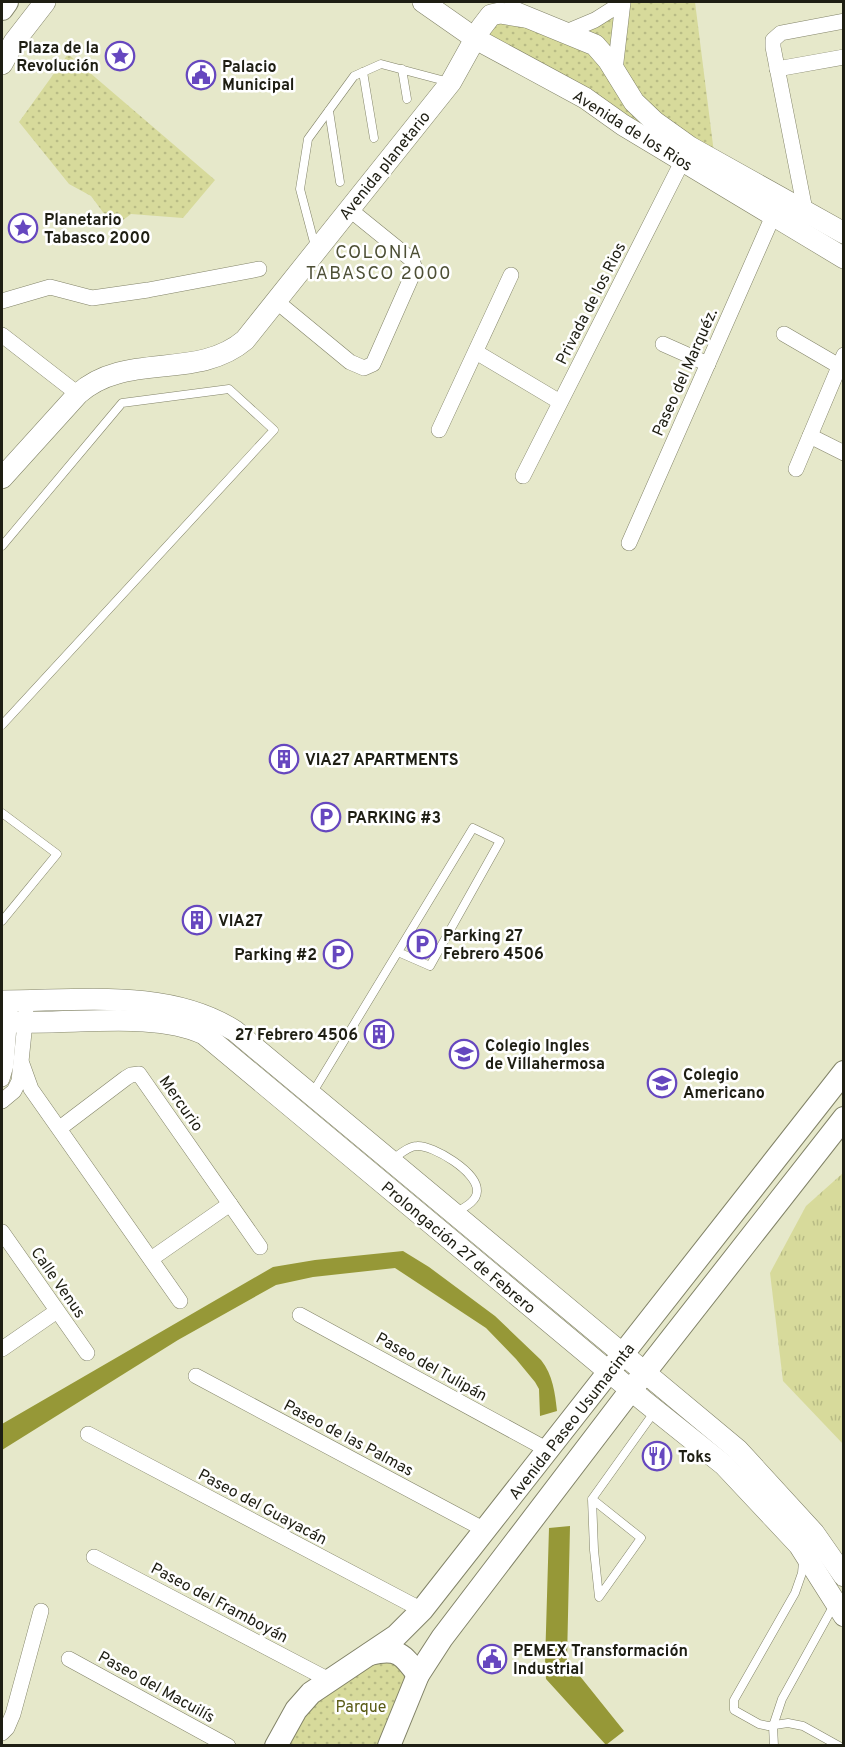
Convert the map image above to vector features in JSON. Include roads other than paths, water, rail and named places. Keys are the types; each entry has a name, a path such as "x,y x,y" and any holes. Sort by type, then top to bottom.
{"main road":[{"path":"2,9 7,2"},
{"path":"2,64 14,42 45,2"},
{"name":"Avenida de los Rios","path":"423,2 476,39 585,98 623,125 805,210 843,232"},
{"name":"Avenida de los Rios","path":"494,2 524,18 595,45 615,70 641,111 686,154 773,216 843,258"},
{"name":"Avenida planetario","path":"2,478 78,394 91,384 118,373 191,364 219,356 246,340 451,82 491,15 500,13 524,18"},
{"name":"Prolongación 27 de Febrero","path":"13,1012 105,999 173,1006 218,1019 236,1031 454,1214 616,1364"},
{"name":"Prolongación 27 de Febrero","path":"13,1012 160,1023 186,1027 204,1034 638,1382 738,1450 814,1533 843,1576"},
{"name":"Avenida Paseo Usumacinta","path":"276,1746 303,1701 329,1680 404,1630 422,1610 843,1072"},
{"name":"Avenida Paseo Usumacinta","path":"389,1746 417,1675 442,1638 843,1119"},
{"name":"Prolongación 27 de Febrero","path":"638,1382 656,1410 724,1465 798,1545 839,1610"},
{"path":"369,1654 383,1651 397,1653 417,1675"}],"street":[{"path":"564,33 595,20 622,2"},
{"path":"615,70 622,2"},
{"path":"805,210 772,43 777,34 843,21"},
{"path":"777,69 843,57"},
{"name":"Privada de los Rios","path":"523,476 686,154"},
{"path":"276,302 350,362 362,367 373,364 415,268 412,260 349,209"},
{"name":"Paseo del Marquéz.","path":"628,543 773,216"},
{"path":"2,301 50,287 92,298 259,269"},
{"path":"439,430 511,275"},
{"path":"2,334 78,394"},
{"path":"784,334 841,360 796,469"},
{"path":"663,344 708,364"},
{"path":"476,352 560,402"},
{"path":"810,436 843,453"},
{"path":"13,1012 25,1086"},
{"path":"13,1012 4,1074 25,1086 60,1128 180,1301"},
{"name":"Mercurio","path":"60,1128 126,1078 139,1074 260,1247"},
{"path":"2,1101 14,1091 25,1086"},
{"path":"151,1259 230,1204"},
{"name":"Calle Venus","path":"2,1232 87,1353"},
{"path":"2,1349 57,1311"},
{"name":"Paseo del Tulipán","path":"300,1315 548,1450"},
{"name":"Paseo de las Palmas","path":"196,1376 485,1530"},
{"name":"Paseo del Guayacán","path":"88,1434 422,1610"},
{"name":"Paseo del Framboyán","path":"94,1557 329,1680"},
{"path":"2,1732 8,1728 13,1714 41,1611"},
{"name":"Paseo del Macuilís","path":"69,1659 228,1746"}],"lane":[{"path":"316,250 300,189 308,139 354,76 381,64 451,82"},
{"path":"402,69 407,99"},
{"path":"363,72 374,138"},
{"path":"329,111 340,182"},
{"path":"2,546 122,403 229,389 274,430 2,725"},
{"path":"2,813 57,854 2,921"},
{"path":"311,1095 473,828 500,841 430,966 398,952"},
{"path":"389,1161 414,1146 426,1146 463,1168 474,1180 477,1191 473,1201 454,1214"},
{"path":"592,1499 641,1538 599,1597 592,1499 656,1410"},
{"path":"804,1554 802,1574 795,1593 734,1700 734,1710 759,1724 773,1726 788,1722 803,1726 839,1746"},
{"path":"774,1746 773,1726 782,1699 839,1610"}],"place":[{"name":"Plaza de la Revolución","path":"120,56"},
{"name":"Palacio Municipal","path":"201,75"},
{"name":"Planetario Tabasco 2000","path":"23,228"},
{"name":"VIA27 APARTMENTS","path":"284,759"},
{"name":"PARKING #3","path":"326,817"},
{"name":"VIA27","path":"197,920"},
{"name":"Parking 27 Febrero 4506","path":"422,944"},
{"name":"Parking #2","path":"338,954"},
{"name":"27 Febrero 4506","path":"379,1034"},
{"name":"Colegio Ingles de Villahermosa","path":"464,1054"},
{"name":"Colegio Americano","path":"662,1083"},
{"name":"Toks","path":"657,1456"},
{"name":"PEMEX Transformación Industrial","path":"492,1659"}],"district":[{"name":"COLONIA TABASCO 2000","path":"379,262"}],"park label":[{"name":"Parque","path":"361,1706"}]}
